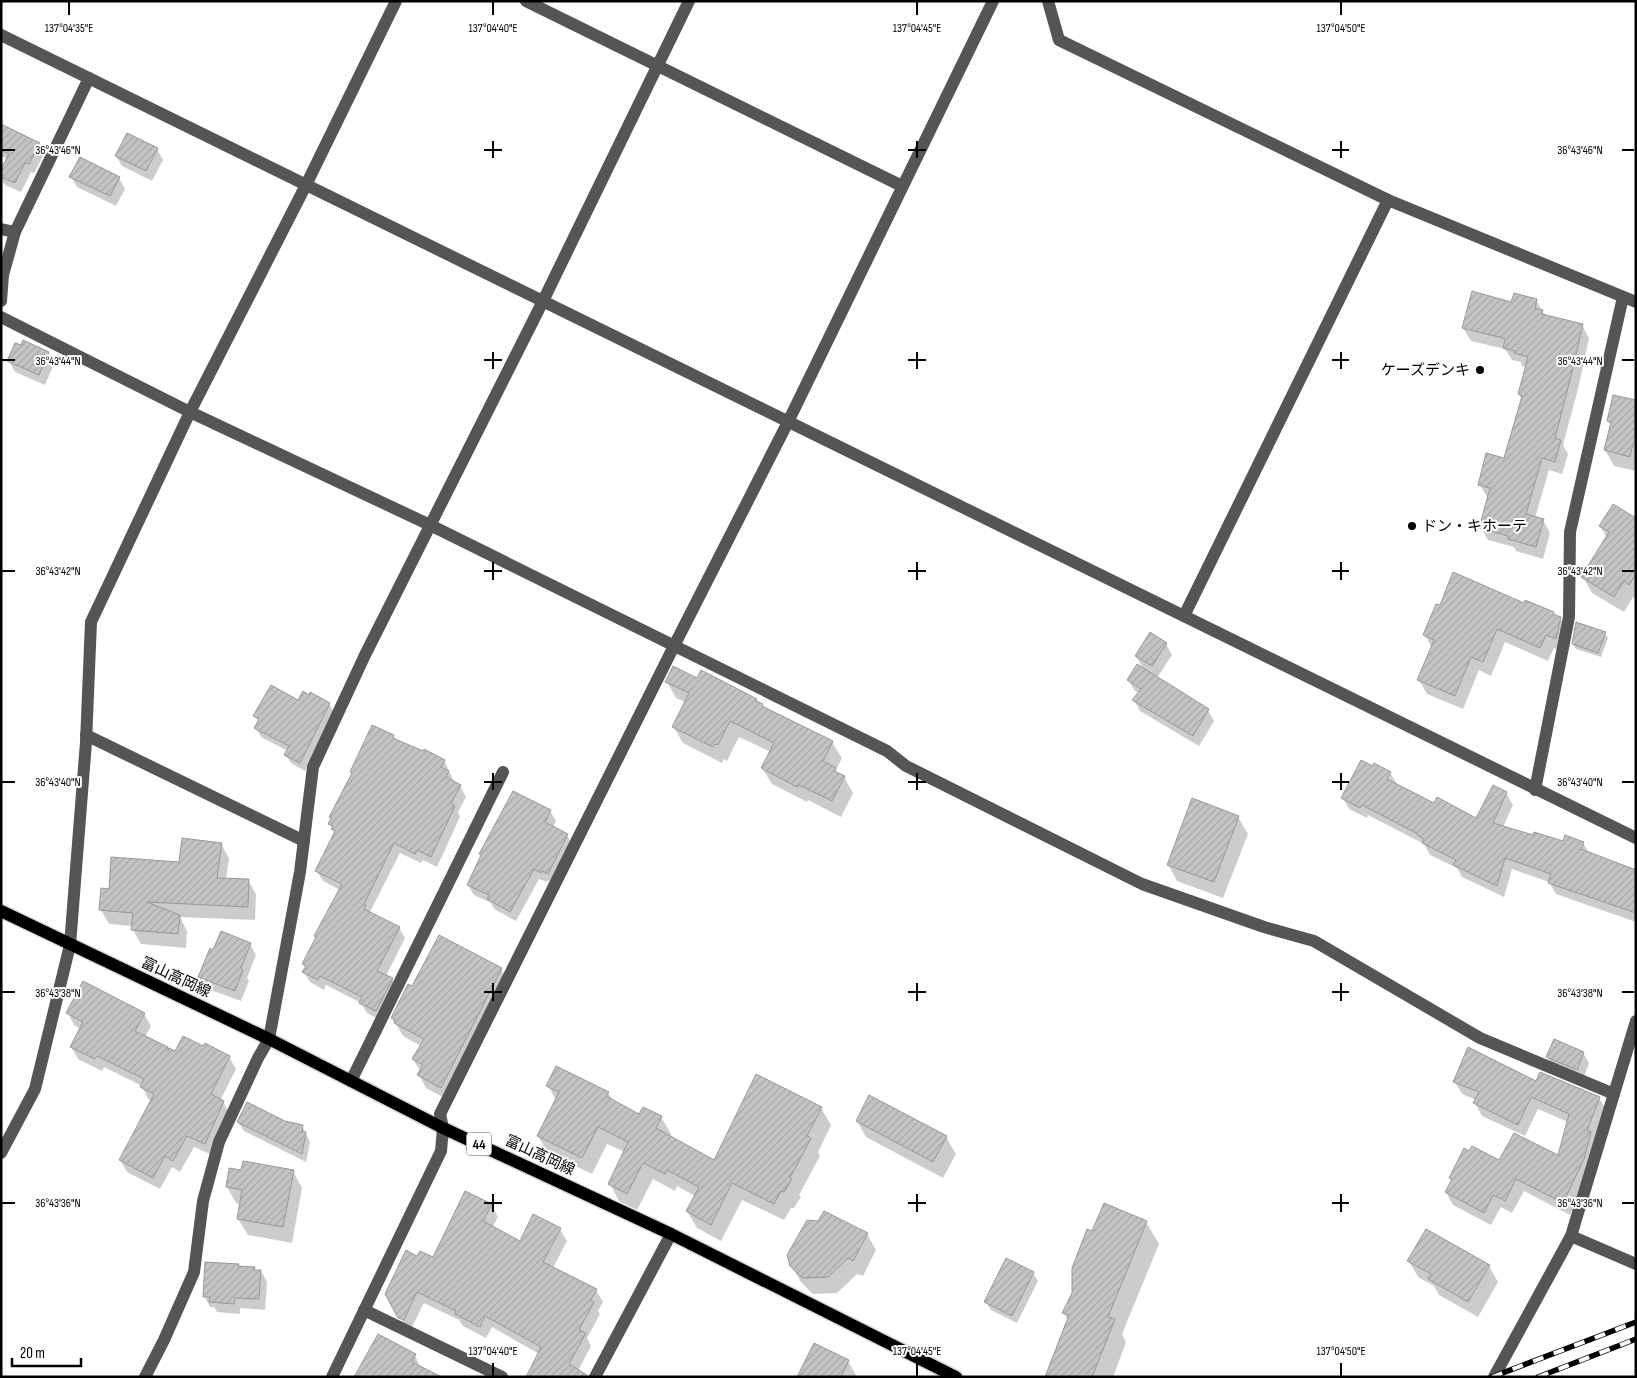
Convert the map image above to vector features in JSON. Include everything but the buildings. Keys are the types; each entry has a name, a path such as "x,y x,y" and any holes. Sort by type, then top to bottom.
{"main road":[{"name":"富山高岡線","path":"1,912 269,1039 443,1128 671,1234 956,1377"}],"street":[{"path":"1,1153 35,1089 70,944 86,735 90,622 190,412 306,185 396,1"},
{"path":"526,1 902,186"},
{"path":"144,1377 164,1340 194,1272 202,1201 219,1142 258,1058 269,1039 300,872 313,768 365,655 543,302 689,1"},
{"path":"332,1377 441,1151 443,1128 440,1114 788,422 993,1"},
{"path":"1048,1 1059,40 1388,200 1636,302"},
{"path":"1,35 1636,838"},
{"path":"1,301 3,275 15,232 89,78"},
{"path":"1184,616 1388,200"},
{"path":"1,229 15,232"},
{"path":"1535,790 1569,617 1570,532 1623,297"},
{"path":"1,317 190,412 430,525 887,751 906,766 1142,884 1264,927 1314,941 1480,1038 1614,1094"},
{"path":"86,735 304,841"},
{"path":"352,1081 503,772"},
{"path":"1494,1377 1571,1236 1636,1021"},
{"path":"595,1377 671,1234"},
{"path":"1571,1236 1636,1264"},
{"path":"364,1310 502,1377"}],"railway":[{"path":"1492,1377 1636,1322"},
{"path":"1538,1377 1636,1339"}],"place":[{"name":"ケーズデンキ","path":"1480,370"},
{"name":"ドン・キホーテ","path":"1412,526"}]}
